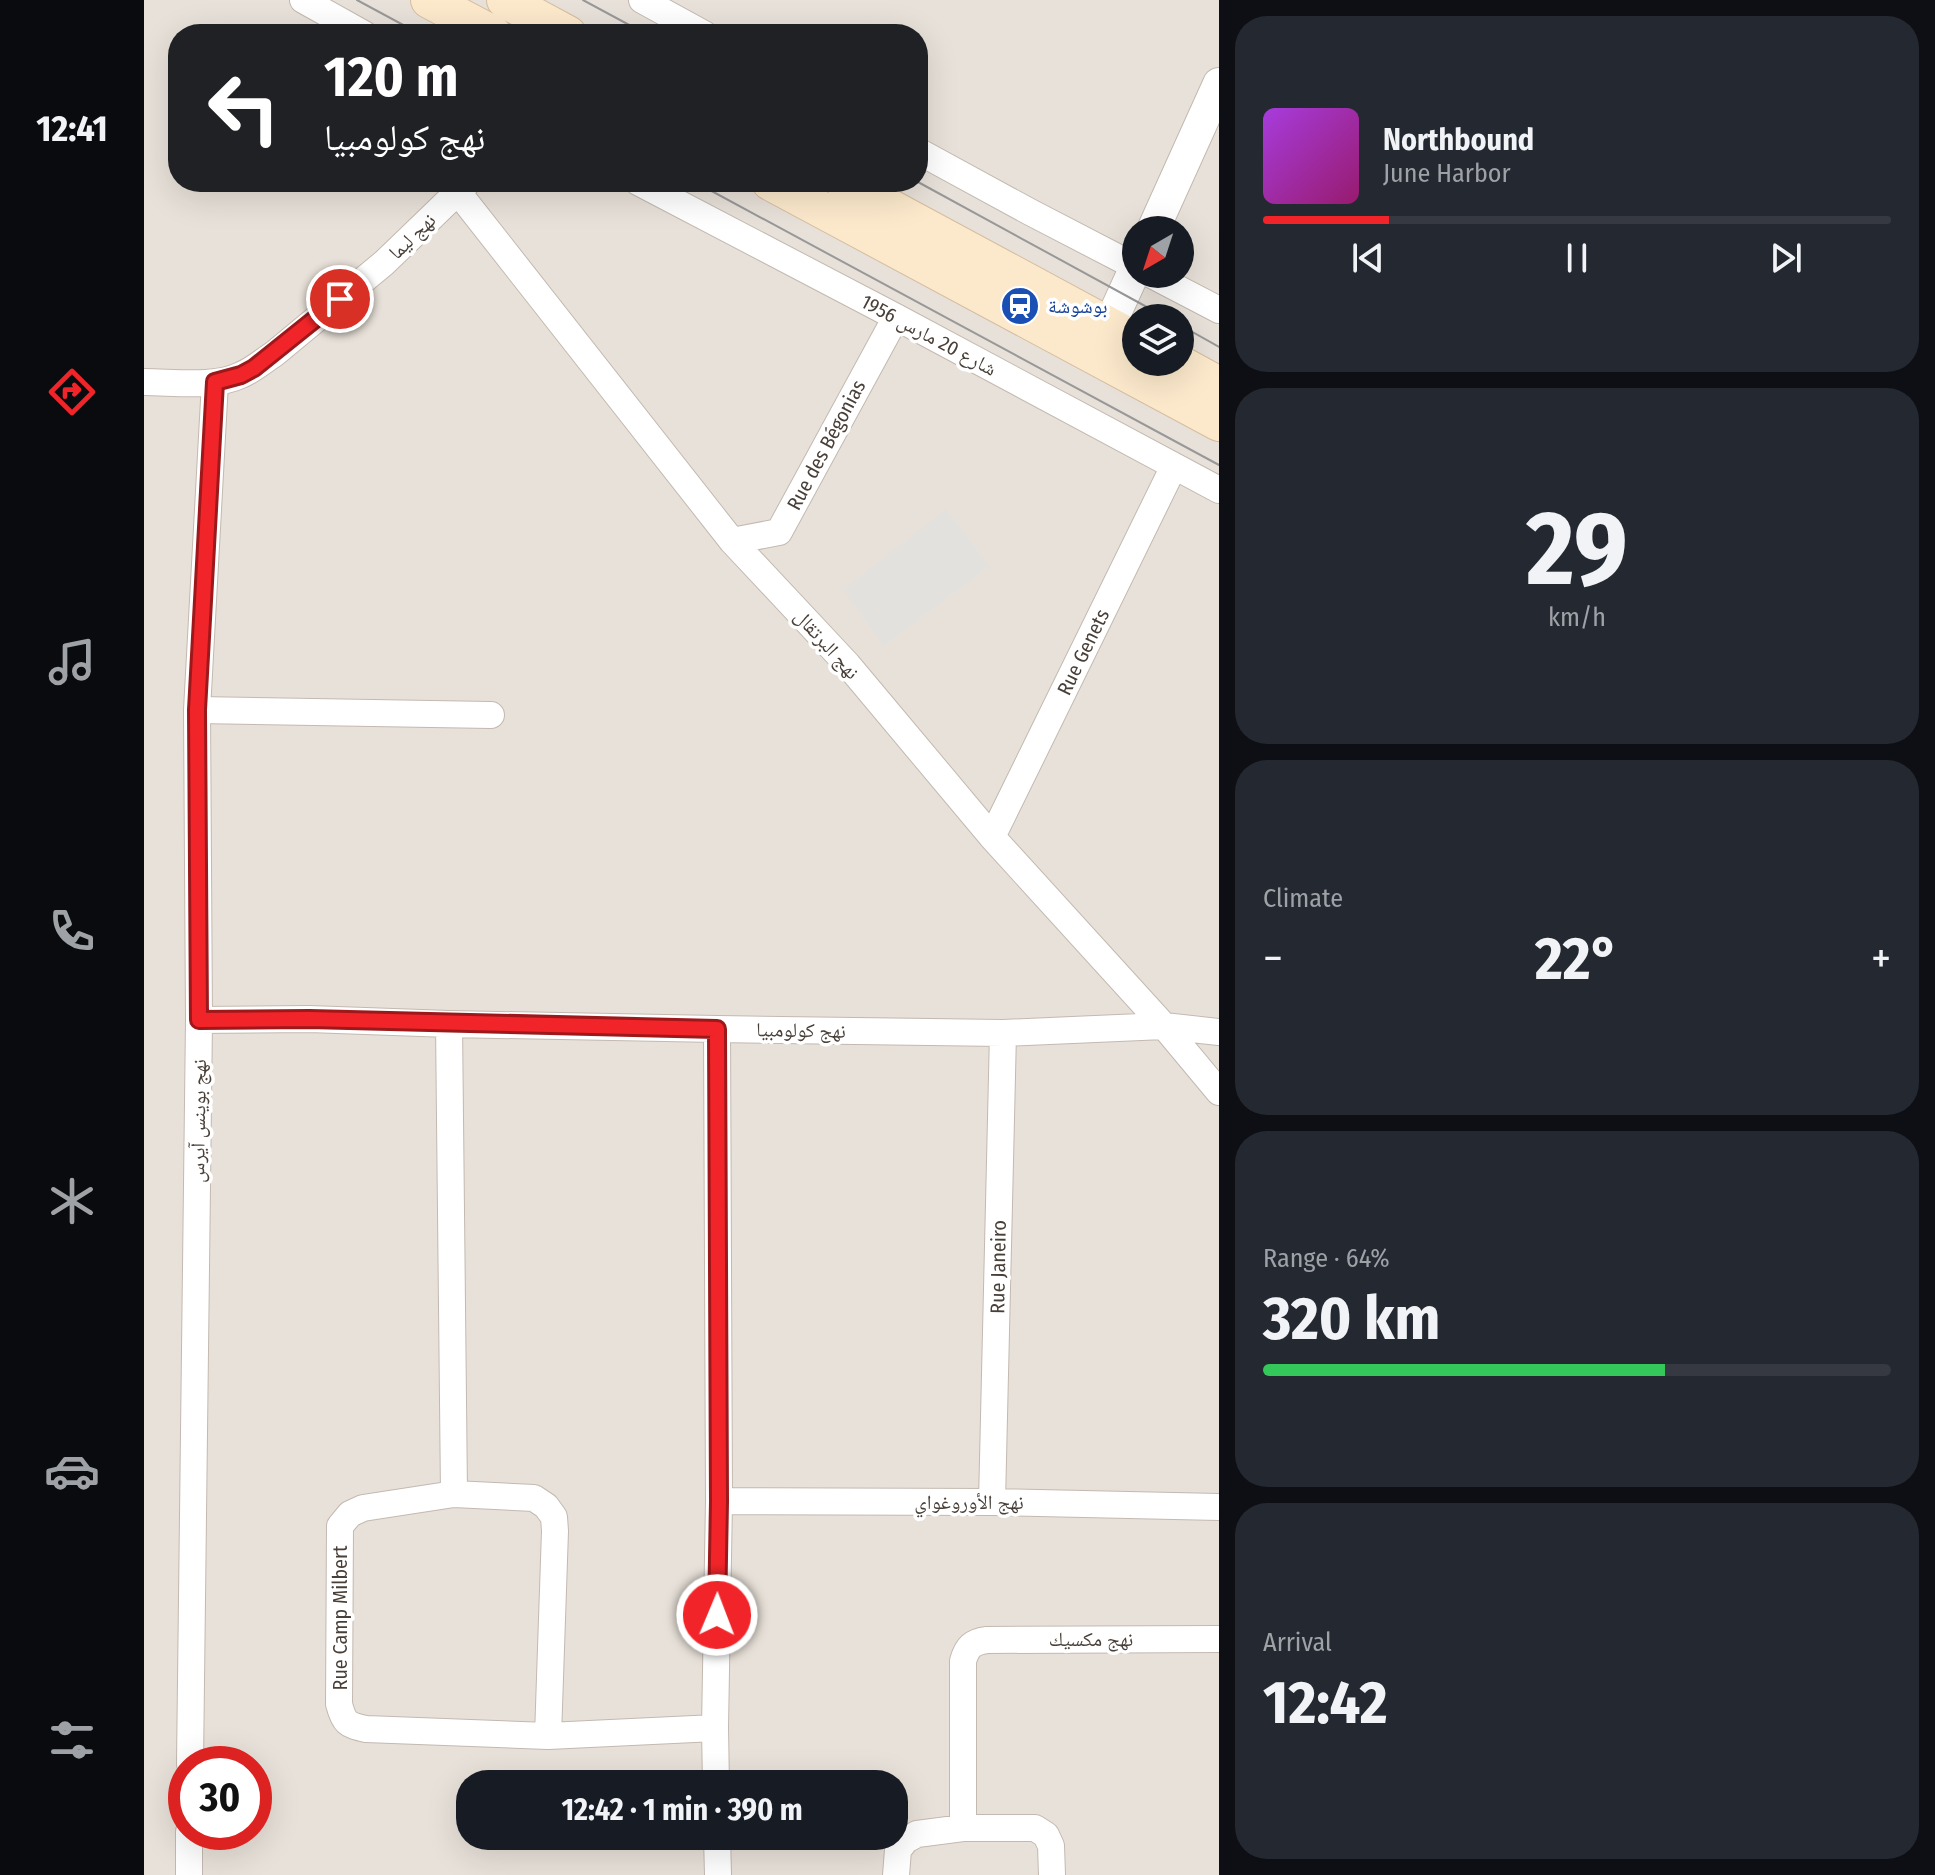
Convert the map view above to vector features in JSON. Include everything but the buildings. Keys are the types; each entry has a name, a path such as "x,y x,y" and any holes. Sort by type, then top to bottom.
{"main road":[{"path":"429,0 474,24"},
{"path":"505,0 549,24"},
{"path":"792,192 1113,340"},
{"path":"860,192 1113,340 1219,423"},
{"path":"1194,371 1219,385"}],"street":[{"path":"295,0 315,24"},
{"path":"303,0 346,24"},
{"path":"642,0 686,24"},
{"path":"1159,216 1219,84"},
{"path":"928,156 1122,260"},
{"name":"نهج ليما","path":"144,382 215,382 241,375 274,354 384,263 452,192"},
{"name":"نهج البرتقال","path":"464,192 732,541 848,665 992,837 1164,1026 1219,1092"},
{"name":"شارع 20 مارس 1956","path":"657,192 1219,490"},
{"path":"1113,340 1129,288"},
{"path":"1177,288 1219,310"},
{"name":"Rue des Bégonias","path":"732,541 779,532 896,317"},
{"name":"نهج بوينس آيرس","path":"190,1746 199,1020 197,710 215,382"},
{"name":"Rue Genets","path":"992,837 1174,466"},
{"path":"197,710 491,715"},
{"name":"نهج كولومبيا","path":"199,1020 309,1019 1003,1033 1164,1026 1219,1032"},
{"path":"449,1024 454,1494"},
{"path":"716,1770 719,1501 717,1029"},
{"name":"Rue Janeiro","path":"992,1502 1003,1033"},
{"name":"Rue Camp Milbert","path":"548,1736 555,1531 554,1517 546,1506 534,1498 454,1494 363,1508 350,1514 340,1526 339,1704 343,1719 352,1726 548,1736 715,1728"},
{"name":"نهج الأوروغواي","path":"719,1501 1219,1507"},
{"name":"نهج مكسيك","path":"963,1828 963,1661 967,1649 974,1642 1219,1639"},
{"path":"896,1875 898,1850 906,1840 917,1834 963,1828 1035,1828 1046,1835 1051,1846 1052,1875"},
{"path":"189,1850 189,1875"},
{"path":"717,1850 718,1875"}],"shaded area":[{"path":"144,0 1219,0 1219,1875 144,1875"},
{"path":"946,509 989,566 884,646 843,590"}],"tram line":[{"path":"357,0 401,24"},
{"path":"583,0 627,24"},
{"path":"928,187 1141,304"},
{"path":"714,192 1219,465"},
{"path":"1194,333 1219,347"}],"place":[{"name":"بوشوشة","path":"1020,306"}],"route":[{"path":"340,299 254,368 229,380 215,382 197,710 199,1020 309,1019 717,1029 717,1615"}]}
